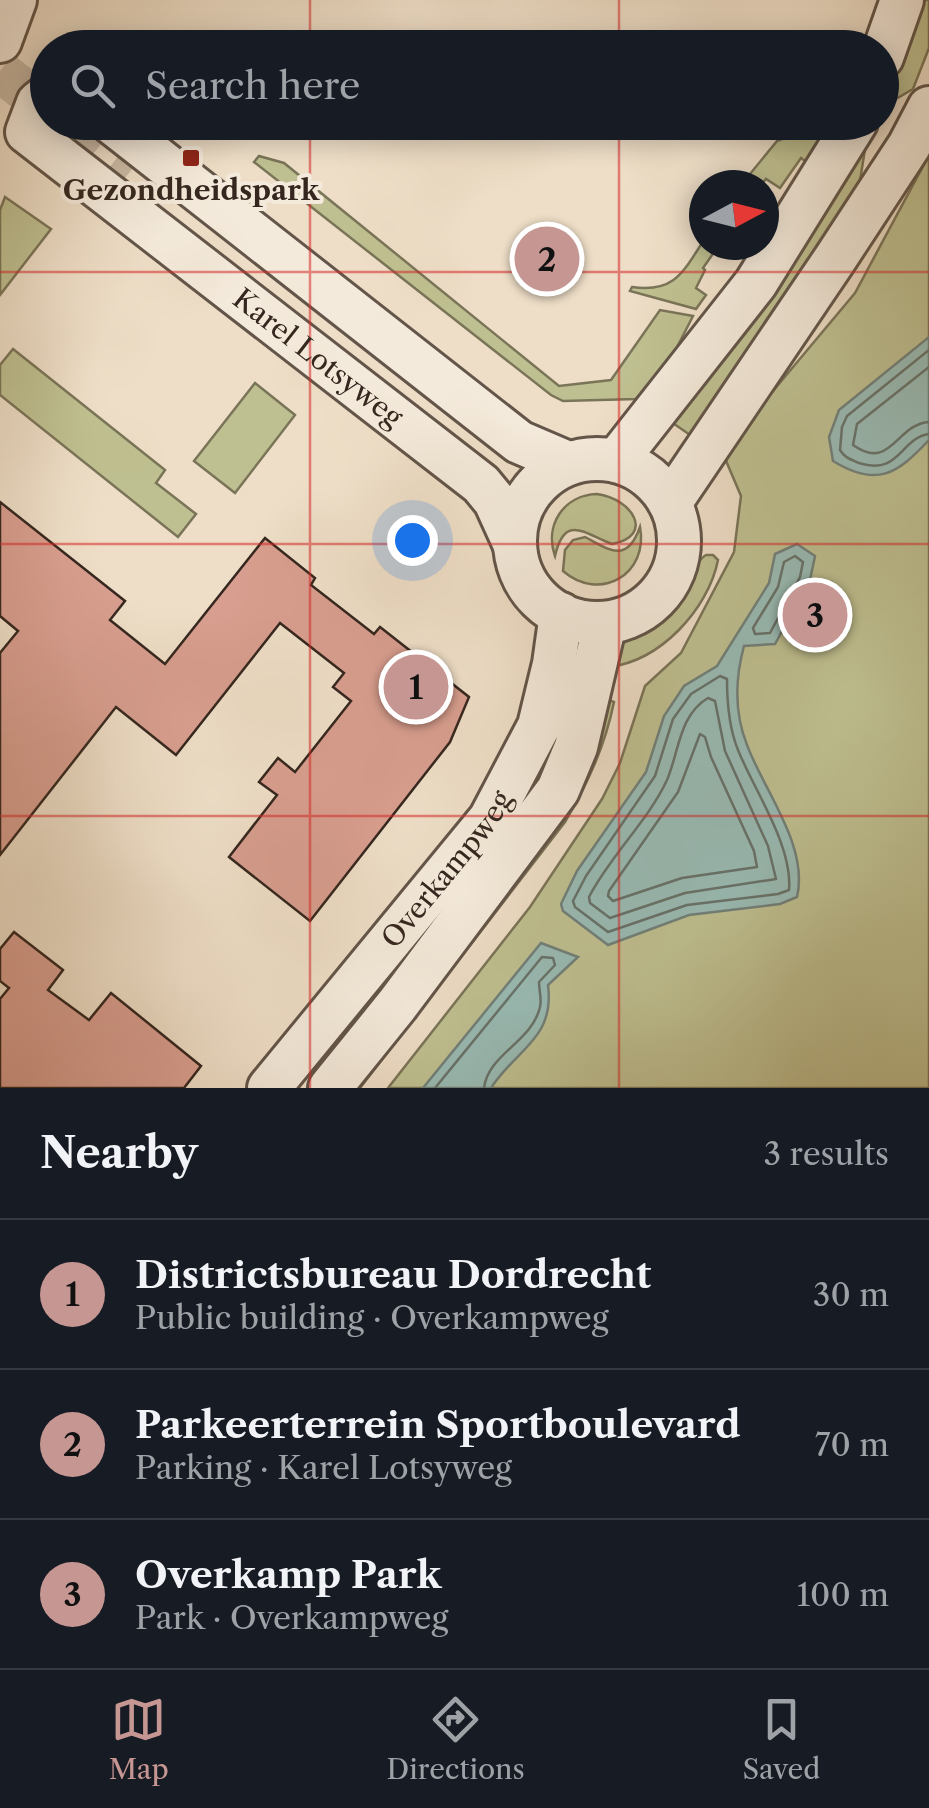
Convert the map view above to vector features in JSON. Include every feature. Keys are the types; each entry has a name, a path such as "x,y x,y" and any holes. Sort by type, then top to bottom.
{"street":[{"path":"0,41 15,0"},
{"path":"891,30 902,0"},
{"path":"670,503 846,244 929,108"},
{"name":"Karel Lotsyweg","path":"58,140 119,156 519,442 568,464"},
{"path":"616,460 756,283 845,140"},
{"name":"Karel Lotsyweg","path":"119,156 533,489"},
{"name":"Karel Lotsyweg","path":"119,156 482,484 496,501 515,545"},
{"path":"592,458 630,465 653,480 670,503 678,524 679,547 668,583 641,610 605,622 575,620 542,602 519,566 515,545 519,515 533,489 568,464 592,458"},
{"name":"Overkampweg","path":"268,1088 490,819 539,726 561,614"},
{"name":"Overkampweg","path":"330,1088 409,990 558,790 576,747 605,622"}],"green space":[{"path":"917,0 929,0 929,48 913,89 899,97 899,50"},
{"path":"822,140 809,164 801,158 780,188 779,170 753,170 777,141"},
{"path":"859,143 865,149 860,181 848,208 696,439 664,417"},
{"path":"929,155 929,1088 388,1088 530,907 602,799 620,763 645,686 681,653 734,552 741,496 724,456 742,428 855,293"},
{"path":"259,156 284,163 559,386 611,380 660,310 693,316 674,353 636,399 563,401 254,162"},
{"path":"5,197 51,229 0,295 0,210"},
{"path":"709,260 696,288 706,295 696,309 630,291 632,287 668,283 690,262"},
{"path":"13,349 165,470 156,483 196,514 178,537 0,395 0,365"},
{"path":"255,383 295,415 235,493 194,461"},
{"path":"597,494 610,497 629,510 636,526 633,534 612,544 571,530 559,542 555,556 552,533 560,514 575,500"},
{"path":"640,527 637,558 619,579 592,584 563,571 565,550 573,540 585,537 610,549 623,550 635,539"},
{"path":"706,555 718,560 713,579 693,614 646,655 609,667 626,640 673,608"},
{"path":"599,696 614,702 606,734 565,822 360,1088 350,1088"}],"water":[{"path":"929,337 929,440 907,461 886,473 862,474 833,461 829,437 839,410"},
{"path":"797,544 815,556 810,580 775,644 744,646 737,696 747,745 797,858 797,897 780,904 689,915 608,945 563,911 561,904 577,871 646,772 664,716 684,686 717,666 769,583 775,554"},
{"path":"541,943 578,957 548,985 546,1018 532,1042 491,1088 423,1088"}],"building":[{"path":"0,502 125,601 110,620 165,664 265,538 315,578 311,585 374,634 380,627 469,697 450,742 310,921 229,857 277,795 259,782 278,758 295,772 351,701 333,687 344,673 280,623 176,755 116,707 0,855 0,653 18,631 0,616"},
{"path":"14,932 63,970 48,990 89,1020 111,993 201,1066 184,1088 0,1088 0,999 9,988 0,981 0,949"}],"tunnel":[{"path":"0,71 30,95"},
{"path":"88,140 129,173"}],"place":[{"name":"Gezondheidspark","path":"191,158"},
{"name":"Parkeerterrein Sportboulevard","path":"547,259"},
{"name":"Overkamp Park","path":"815,615"},
{"name":"Districtsbureau Dordrecht","path":"416,687"}]}
